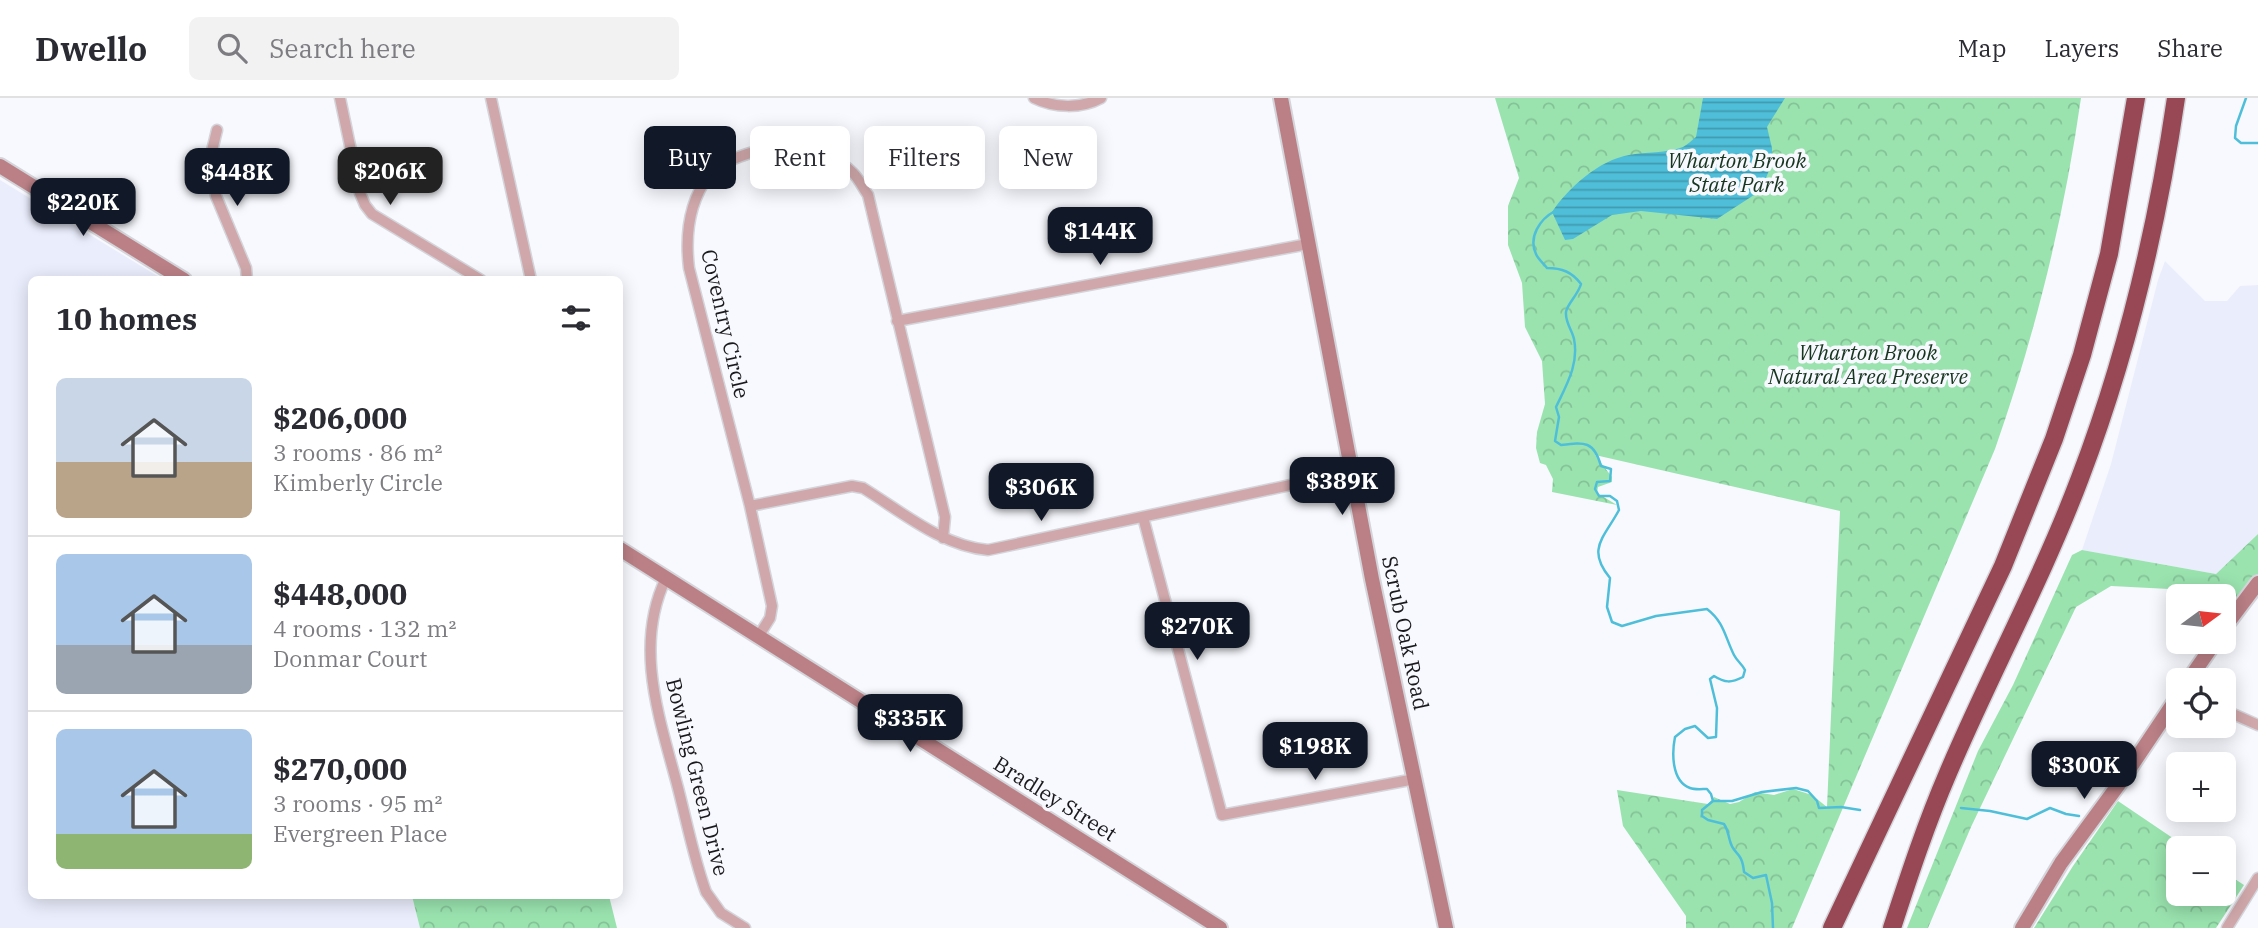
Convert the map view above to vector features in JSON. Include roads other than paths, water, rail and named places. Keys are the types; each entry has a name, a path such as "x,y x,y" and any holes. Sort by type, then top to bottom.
{"highway":[{"path":"1832,928 2003,566 2054,439 2085,344 2109,254 2125,174 2136,98"},
{"path":"1892,928 1943,785 2051,550 2102,419 2144,272 2176,98"}],"street":[{"path":"340,98 360,193 365,205 372,214 474,276"},
{"path":"491,98 530,276"},
{"path":"1034,98 1046,103 1070,106 1101,98"},
{"name":"Scrub Oak Road","path":"1281,98 1351,472 1446,928"},
{"path":"217,131 210,159 216,197 246,268 247,276"},
{"name":"Coventry Circle","path":"758,637 770,618 772,606 750,506 689,268 686,244 689,220 697,196 711,172 735,158 788,145 814,150 834,158 854,174 868,195 945,517 943,538"},
{"path":"0,166 178,276"},
{"path":"897,321 1308,244"},
{"path":"750,506 852,486 863,488 943,538 968,548 988,550 1351,472"},
{"path":"1143,517 1222,815 1415,779"},
{"name":"Bradley Street","path":"623,551 1220,928"},
{"name":"Bowling Green Drive","path":"666,578 656,603 651,651 653,693 706,892 720,914 745,928"},
{"path":"2236,612 2258,583"},
{"path":"2022,928 2061,863 2166,714"},
{"path":"2236,715 2258,725"},
{"path":"2227,928 2258,878"}],"water":[{"path":"1703,98 1785,98 1767,127 1772,163 1766,178 1754,195 1717,219 1641,211 1612,215 1573,239 1565,240 1552,212 1567,194 1585,176 1618,158 1686,145 1696,137"}],"waterway":[{"path":"2246,98 2236,126 2235,138 2241,143 2258,143"},
{"path":"1555,211 1537,229 1533,241 1536,254 1547,268 1566,272 1581,284 1566,312 1574,339 1575,357 1571,374 1556,407 1559,417 1555,441 1561,445 1587,445 1595,452 1601,466 1611,469 1610,481 1597,482 1595,489 1599,496 1610,496 1617,501 1619,510 1603,536 1598,551 1599,559 1610,578 1607,607 1612,622 1622,626 1656,616 1707,609 1721,625 1734,655 1745,670 1743,677 1735,680 1725,681 1714,676 1710,679 1717,708 1716,737 1708,738 1695,726 1685,729 1675,737 1673,758 1676,773 1684,784 1692,789 1707,789 1711,794 1713,801 1702,810 1702,816 1724,824 1744,872 1753,878 1766,875 1772,903 1773,928"},
{"path":"1713,801 1732,801 1762,792 1796,788 1808,791 1817,801 1819,808 1860,810"},
{"path":"1961,808 2027,819 2050,808 2079,816"}],"park label":[{"name":"Wharton Brook State Park","path":"1737,173"},
{"name":"Wharton Brook Natural Area Preserve","path":"1868,365"}]}
